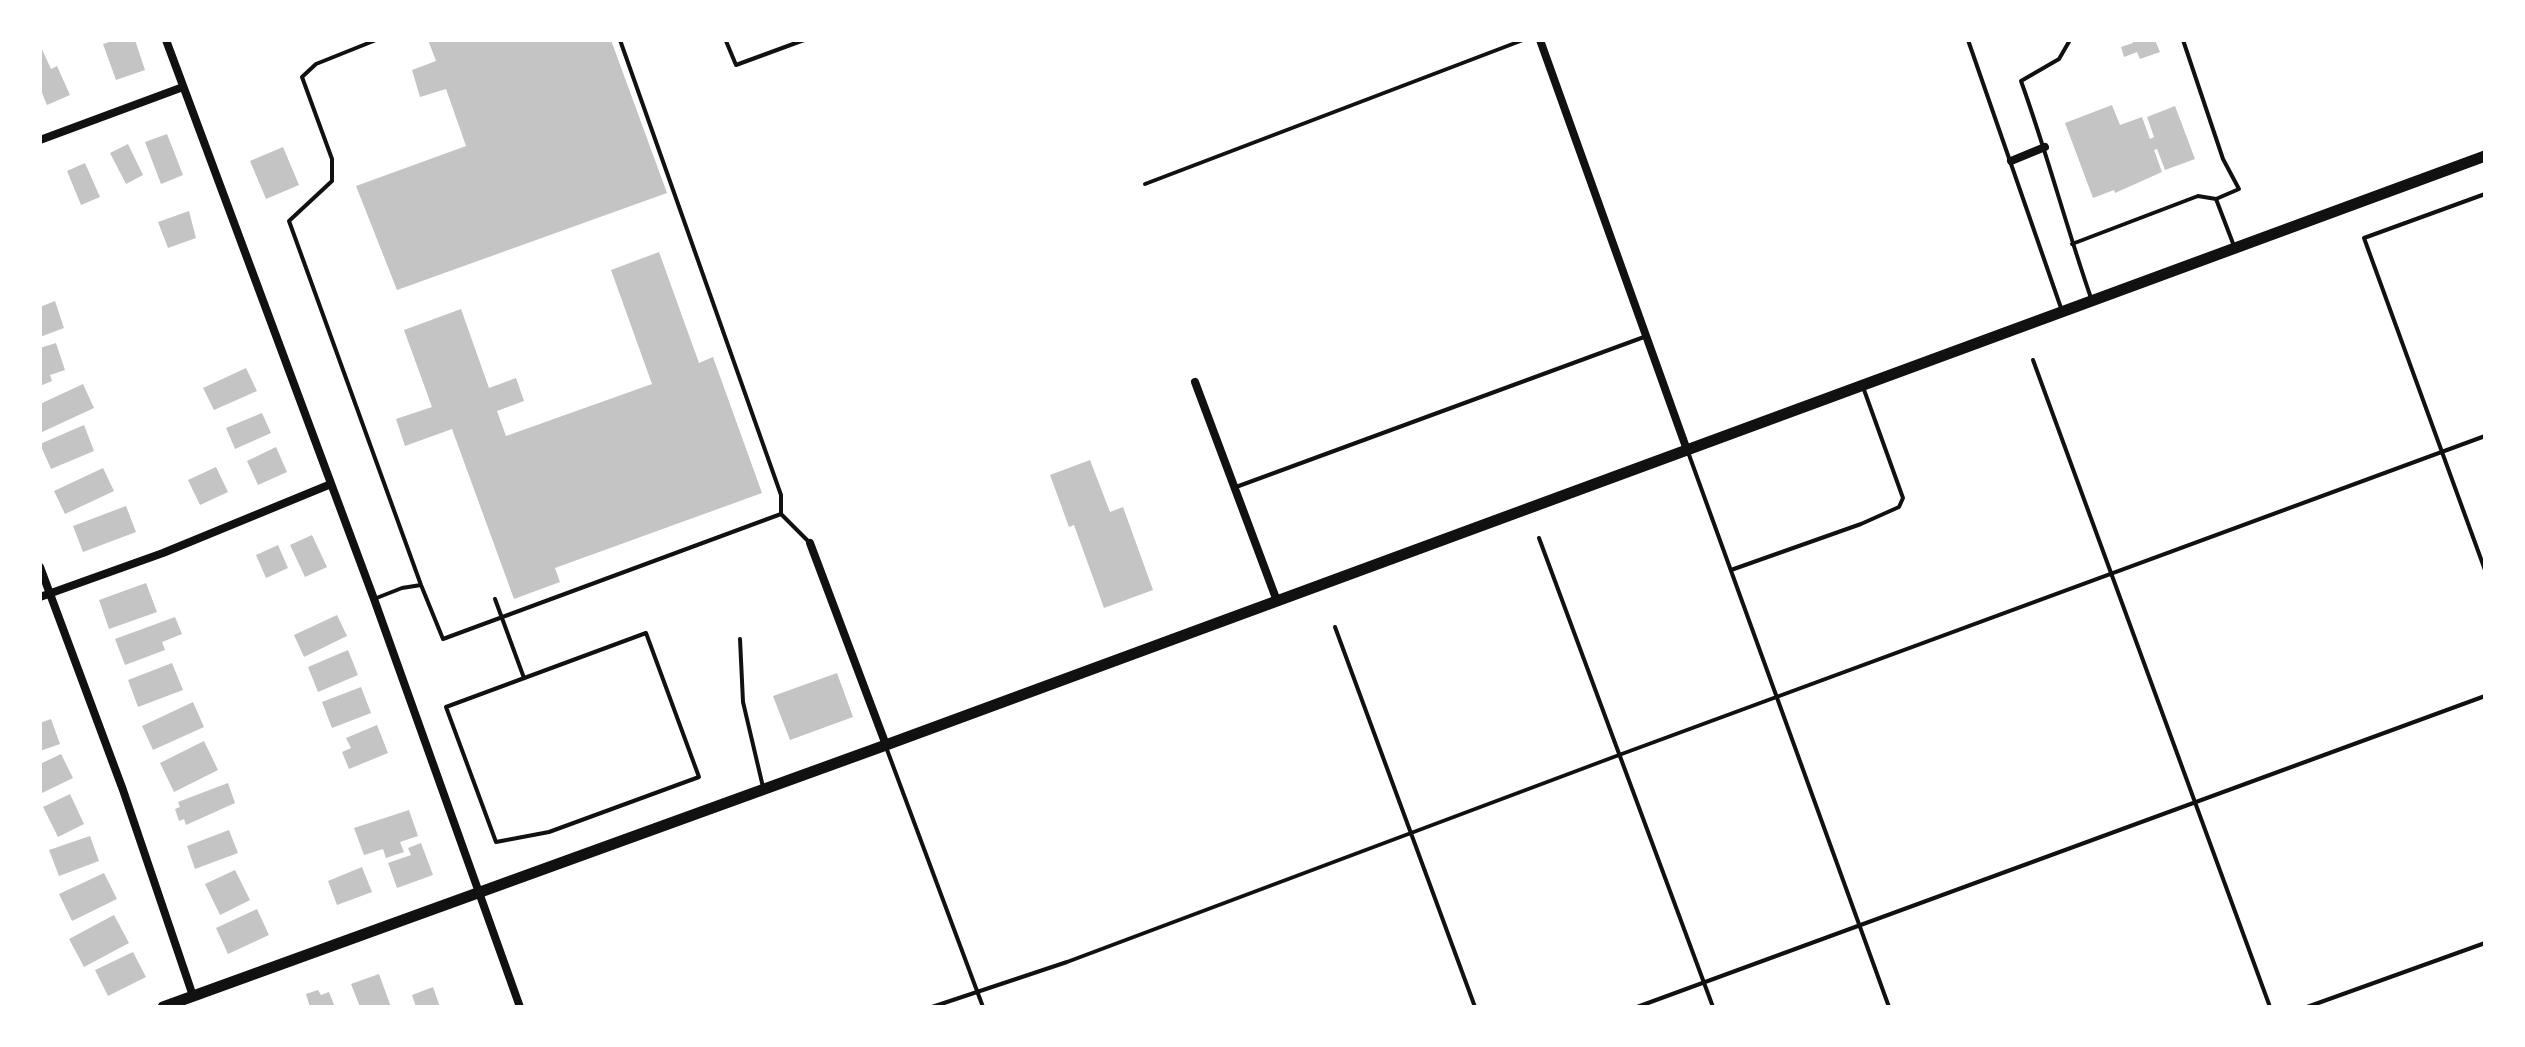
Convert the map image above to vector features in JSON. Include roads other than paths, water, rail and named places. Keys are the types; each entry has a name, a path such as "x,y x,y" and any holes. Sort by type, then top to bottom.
{"street":[{"path":"166,40 374,599 520,1007"},
{"path":"1540,40 1687,450"},
{"path":"40,140 183,87"},
{"path":"2011,161 2045,147"},
{"path":"163,1007 886,745 2485,156"},
{"path":"1195,382 1277,601"},
{"path":"40,597 163,553 331,484"},
{"path":"810,543 886,745"},
{"path":"40,567 123,790 193,996"}],"lane":[{"path":"376,40 316,64 302,77 332,159 332,181 289,221 443,639 781,514"},
{"path":"620,40 781,495 781,514 810,543"},
{"path":"728,40 736,65 804,40"},
{"path":"1145,184 1523,40"},
{"path":"1968,40 2062,311"},
{"path":"2070,40 2059,59 2021,81 2045,147 2072,244 2092,300"},
{"path":"2072,244 2198,196 2216,199 2239,189 2223,159 2183,40"},
{"path":"2485,194 2364,238 2485,570"},
{"path":"2216,199 2235,248"},
{"path":"1235,488 1646,336"},
{"path":"2033,360 2270,1007"},
{"path":"1731,570 1861,524 1899,507 1903,498 1862,385"},
{"path":"932,1007 1067,962 1777,696 2485,436"},
{"path":"1687,450 1889,1007"},
{"path":"1539,538 1713,1007"},
{"path":"374,599 402,588 421,585"},
{"path":"495,599 524,678"},
{"path":"1335,627 1475,1007"},
{"path":"646,633 699,777 549,832 496,842 446,707 524,678 646,633"},
{"path":"740,639 743,702 764,789"},
{"path":"1637,1007 2485,696"},
{"path":"886,745 983,1007"},
{"path":"2307,1007 2485,943"}]}
